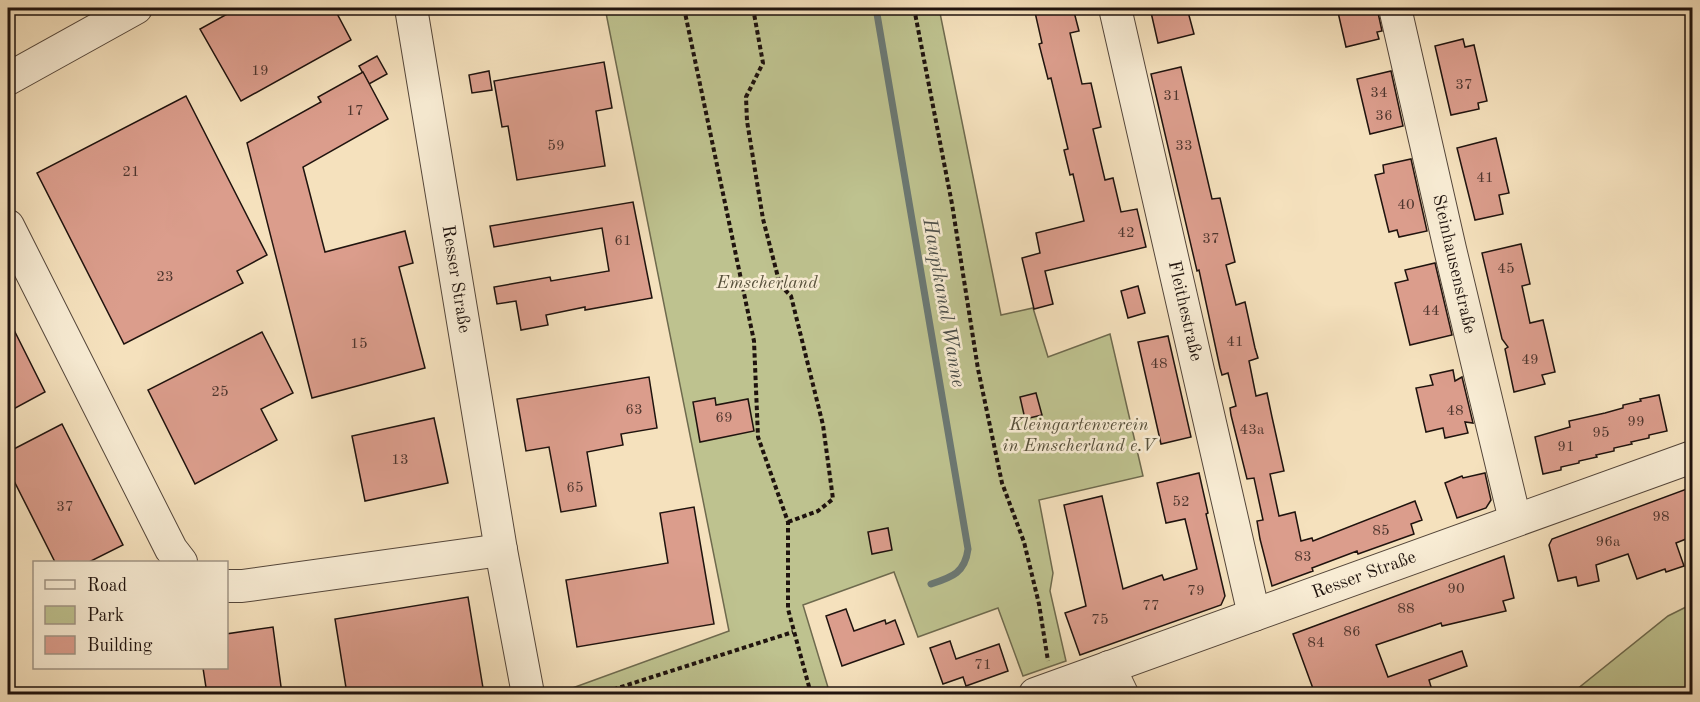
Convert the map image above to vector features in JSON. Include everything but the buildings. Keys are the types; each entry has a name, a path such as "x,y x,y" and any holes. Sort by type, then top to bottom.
{"street":[{"path":"8,79 136,8"},
{"name":"Resser Straße","path":"411,8 501,550 528,694"},
{"name":"Fleithestraße","path":"1115,8 1254,615"},
{"name":"Steinhausenstraße","path":"1395,8 1515,520"},
{"path":"8,226 171,549 180,561"},
{"name":"Resser Straße","path":"1046,691 1115,681 1254,615 1692,457"},
{"path":"228,586 242,586 501,550"}],"path":[{"path":"684,8 754,341 758,436 788,522 788,609 811,694"},
{"path":"753,8 763,63 746,97 747,121 763,219 780,285 791,296 823,425 833,499 818,511 788,522"},
{"path":"914,8 952,204 978,369 1002,483 1024,542 1039,604 1046,655 1046,691"},
{"path":"599,694 794,632"}],"green space":[{"path":"605,8 939,8 1001,315 1033,308 1048,357 1110,334 1143,476 1039,500 1053,573 1050,591 1066,661 1023,676 998,608 918,637 894,572 803,605 830,694 556,694 729,631"},
{"path":"1692,604 1692,694 1571,694 1668,616"}],"waterway":[{"name":"Hauptkanal Wanne","path":"876,8 968,549 961,569 931,584"}],"park label":[{"name":"Emscherland","path":"767,283"},
{"name":"Kleingartenverein in Emscherland e.V","path":"1079,435"}]}
